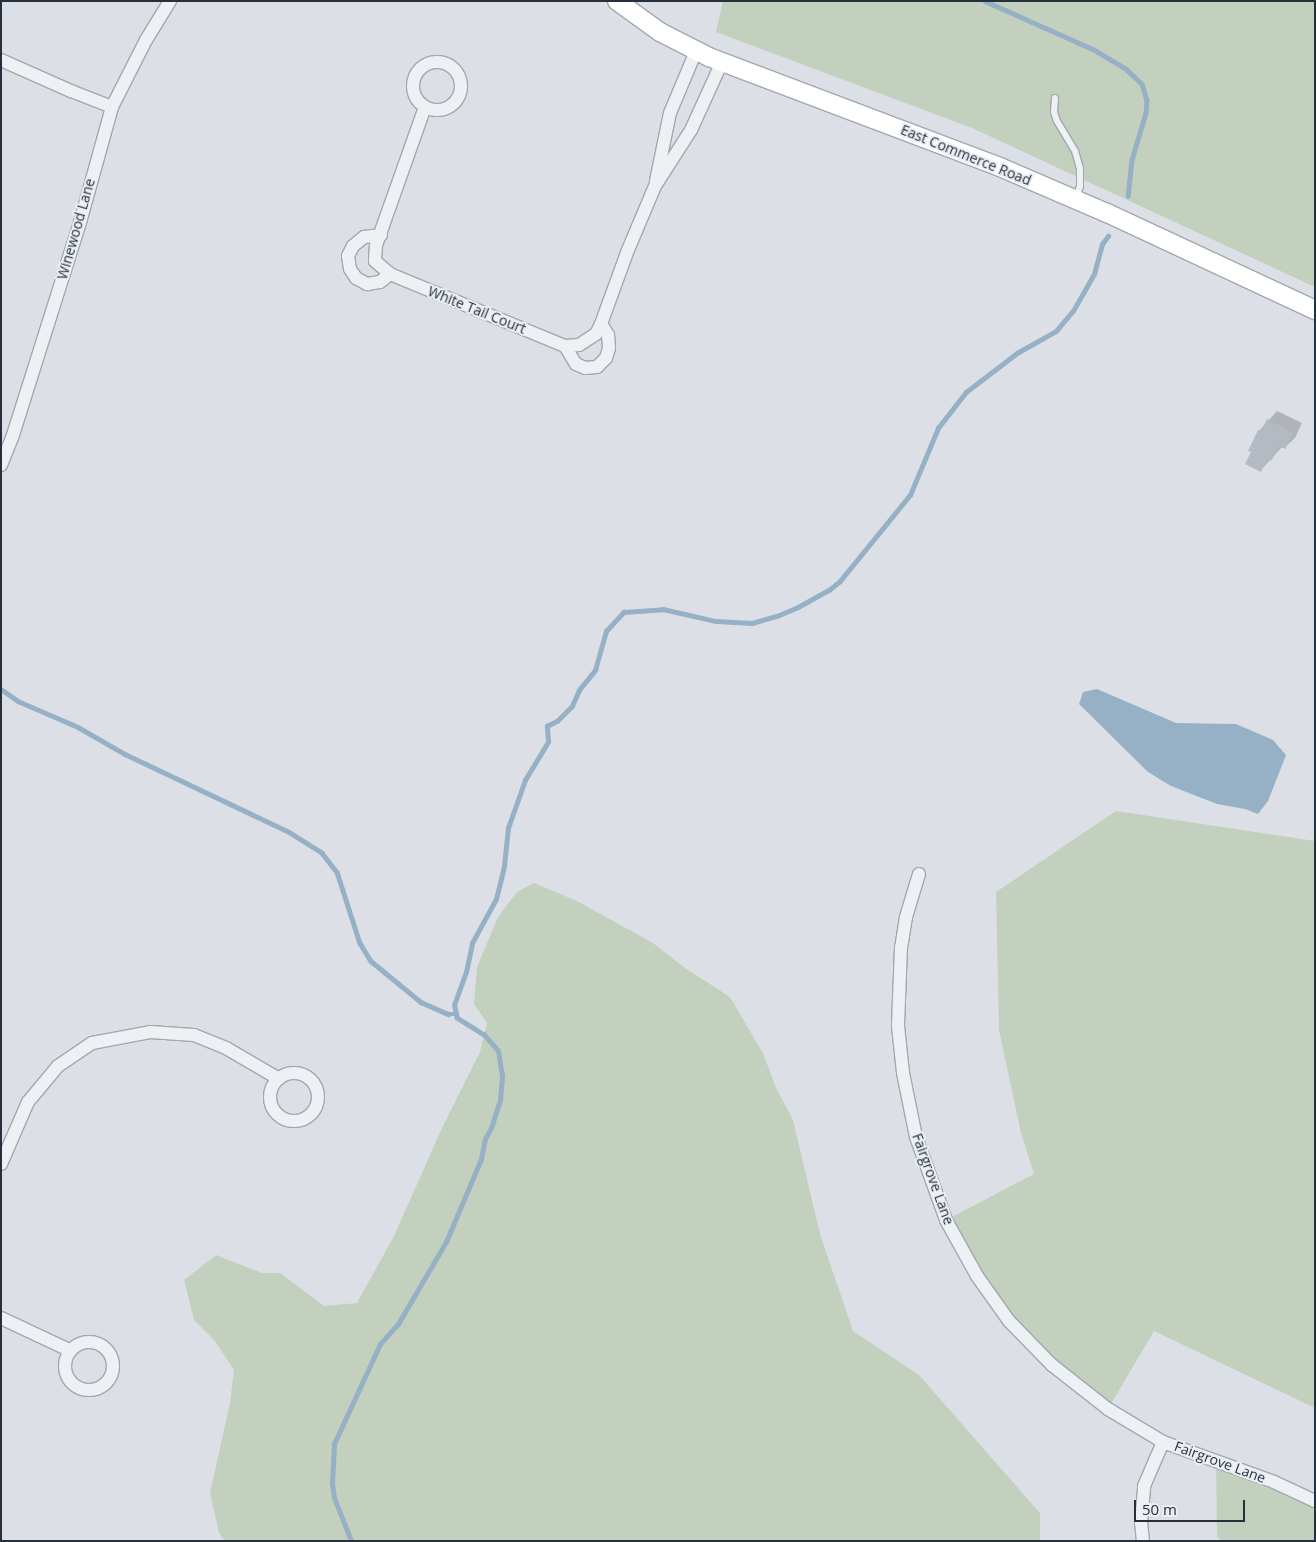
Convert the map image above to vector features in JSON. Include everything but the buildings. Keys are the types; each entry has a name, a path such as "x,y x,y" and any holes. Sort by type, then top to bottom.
{"main road":[{"name":"East Commerce Road","path":"617,1 660,32 696,51 948,146 1076,199 1315,310"}],"street":[{"name":"Winewood Lane","path":"1,465 13,435 81,219 112,106 146,40 170,1"},
{"path":"655,186 670,113 696,51"},
{"path":"1,60 71,91 112,106"},
{"path":"601,324 608,335 609,348 606,358 596,367 586,368 576,364 565,346 579,345 596,334 655,186 691,130 722,62"},
{"name":"White Tail Court","path":"425,107 380,235 374,261 390,274 565,346"},
{"path":"380,235 364,237 353,246 348,256 350,269 356,278 367,284 380,282 390,274"},
{"name":"Fairgrove Lane","path":"919,874 906,917 901,947 898,1026 903,1073 916,1137 946,1220 977,1276 1009,1321 1046,1359 1108,1409 1163,1442 1274,1482 1315,1501"},
{"path":"1,1164 28,1102 58,1066 92,1043 150,1032 194,1035 226,1048 279,1078"},
{"path":"1,1318 71,1351"},
{"path":"1143,1541 1141,1523 1144,1486 1163,1442"}],"lane":[{"path":"1055,98 1054,112 1075,151 1080,168 1080,186 1076,199"}],"green space":[{"path":"723,1 1315,1 1315,287 972,128 716,32"},
{"path":"1116,811 1315,841 1315,1408 1154,1331 1108,1409 1009,1321 946,1220 1034,1174 1021,1133 999,1030 996,892"},
{"path":"534,883 577,901 653,943 685,968 730,997 763,1053 776,1088 793,1120 820,1234 853,1331 919,1375 1040,1513 1040,1541 225,1541 219,1533 210,1493 230,1403 234,1370 215,1341 194,1320 184,1280 216,1255 262,1273 280,1273 324,1306 357,1303 394,1236 442,1128 480,1052 487,1023 474,1004 477,967 498,917 517,892"},
{"path":"1216,1461 1315,1501 1315,1541 1221,1541 1217,1536"}],"water":[{"path":"1097,689 1176,723 1236,724 1273,740 1286,755 1268,801 1258,814 1245,809 1217,804 1171,786 1148,772 1079,704 1083,692"}],"waterway":[{"path":"985,1 1093,49 1126,69 1142,84 1147,100 1146,113 1132,160 1128,196"},
{"path":"351,1541 334,1498 332,1484 334,1444 380,1344 398,1324 446,1242 481,1159 485,1139 491,1128 500,1100 502,1076 498,1051 484,1035 457,1018 454,1005 466,972 472,943 496,899 504,866 508,828 525,780 548,742 547,726 557,721 572,706 579,690 595,670 606,631 624,612 663,609 716,621 752,623 777,616 798,607 829,590 840,581 910,495 938,428 966,392 1017,353 1056,331 1073,311 1094,274 1102,244 1108,236"},
{"path":"1,689 18,701 78,727 125,754 289,832 322,853 337,872 360,943 371,961 421,1002 448,1014 455,1014"}]}
